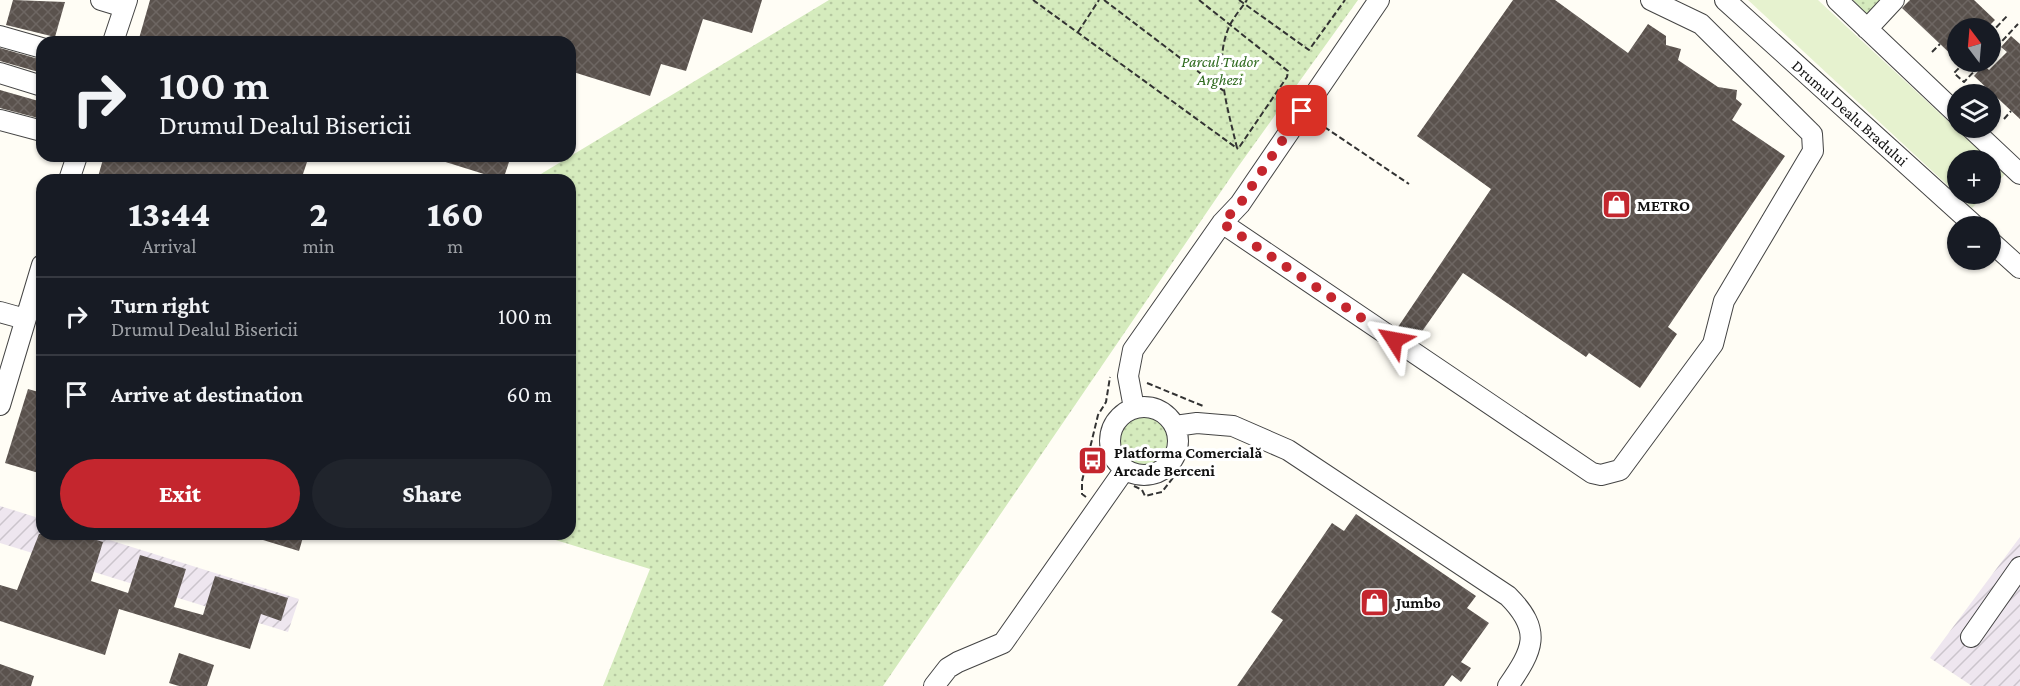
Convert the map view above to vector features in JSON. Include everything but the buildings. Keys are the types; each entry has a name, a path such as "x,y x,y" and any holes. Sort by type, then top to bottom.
{"street":[{"path":"100,0 125,4 115,36"},
{"path":"1134,408 1128,376 1133,350 1222,223 1240,204 1379,0"},
{"path":"1222,223 1592,472 1601,475 1620,470 1713,344 1724,301 1813,151 1815,142 1812,134 1701,24 1651,0"},
{"name":"Drumul Dealu Bradului","path":"1725,0 1964,216"},
{"path":"1837,0 1947,105"},
{"path":"1867,29 1894,0"},
{"path":"0,36 36,46"},
{"path":"0,73 36,84"},
{"path":"0,120 36,130"},
{"path":"1982,138 2020,174"},
{"path":"2001,251 2020,268"},
{"path":"0,405 36,286"},
{"path":"0,312 26,319"},
{"path":"1134,408 1153,408 1169,418 1175,426 1178,446 1164,468 1143,474 1125,468 1113,454 1110,435 1118,418 1134,408"},
{"path":"1175,426 1216,423 1241,428 1288,450 1508,596 1526,616 1530,642 1528,656 1508,686"},
{"path":"934,686 948,668 1003,643 1125,468"},
{"path":"1971,637 2020,567"}],"path":[{"path":"1033,0 1238,149"},
{"path":"1078,33 1099,0"},
{"path":"1104,0 1225,92"},
{"path":"1199,0 1284,65 1288,74 1238,149"},
{"path":"1239,0 1309,50 1345,0"},
{"path":"1238,149 1225,92 1222,53 1230,24 1247,0"},
{"path":"2001,22 2008,15"},
{"path":"2001,42 2018,24"},
{"path":"1932,52 1940,44"},
{"path":"1955,72 1964,82 1974,72"},
{"path":"2004,119 2012,111"},
{"path":"1315,121 1409,184"},
{"path":"1099,505 1082,494 1082,481 1098,415 1106,402 1112,368 1217,411 1216,423"},
{"path":"1126,488 1133,486 1142,490 1145,496 1162,492 1179,471"}],"shaded area":[{"path":"0,506 36,517 36,540 109,540 299,599 288,632 0,543"},
{"path":"2020,537 2020,686 1972,686 1930,658"}],"green space":[{"name":"Parcul Tudor Arghezi","path":"829,0 1358,0 1235,171 883,686 603,686 650,569 556,540 576,540 576,174 541,174 561,162 576,162 576,153"},
{"path":"1748,0 1818,0 1947,120 1947,138 1966,138 1979,150 1947,150 1947,185"},
{"path":"1853,0 1881,0 1867,15"},
{"path":"1144,411 1160,416 1168,424 1173,440 1168,456 1160,464 1144,469 1128,464 1120,456 1115,440 1120,424 1128,416"}],"place":[{"name":"METRO","path":"1616,205"},
{"name":"Platforma Comercială Arcade Berceni","path":"1093,461"},
{"name":"Jumbo","path":"1375,602"}],"route":[{"path":"1302,111 1240,204 1222,223 1394,340"}]}
